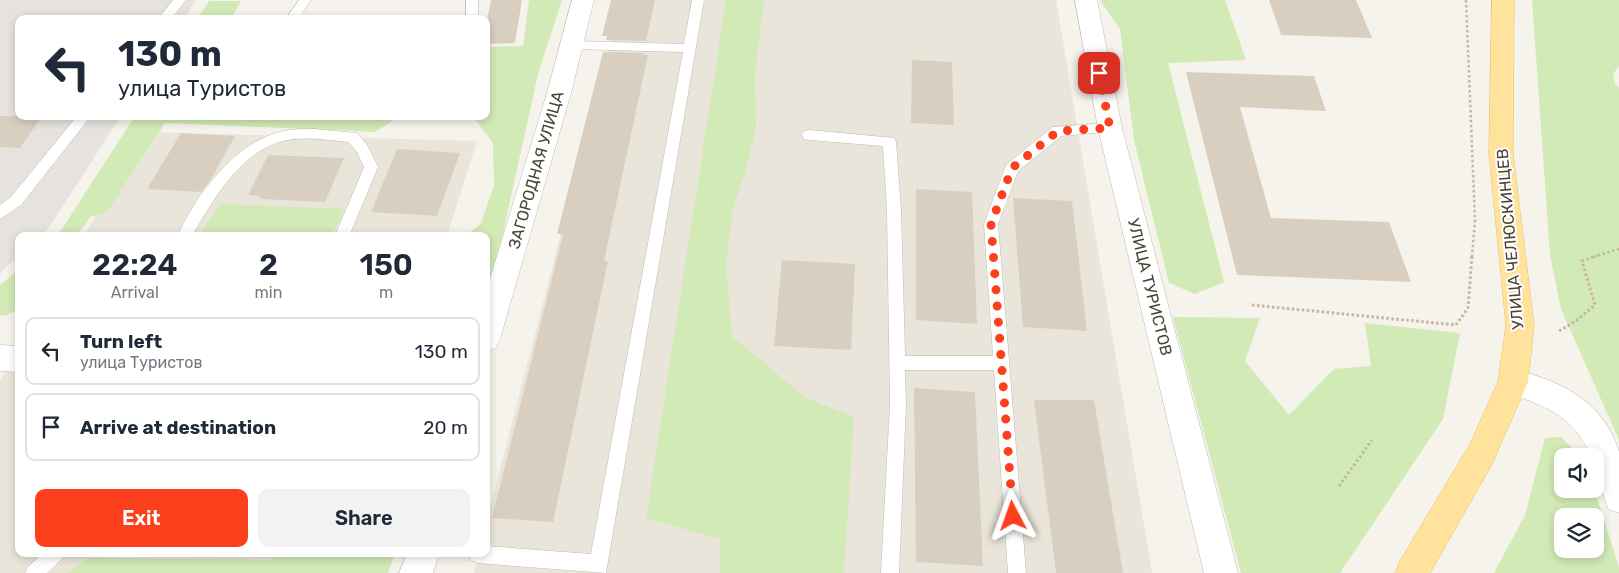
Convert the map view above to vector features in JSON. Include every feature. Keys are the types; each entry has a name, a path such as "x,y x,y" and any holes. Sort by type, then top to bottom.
{"main road":[{"name":"УЛИЦА ЧЕЛЮСКИНЦЕВ","path":"1412,573 1481,454 1513,382 1520,325 1501,154 1503,0"}],"street":[{"name":"ЗАГОРОДНАЯ УЛИЦА","path":"490,325 572,45 583,0"},
{"name":"УЛИЦА ТУРИСТОВ","path":"1086,0 1110,128 1221,573"},
{"path":"0,358 15,359"},
{"path":"1513,382 1538,387 1563,401 1587,423 1603,449 1619,498"},
{"path":"416,573 422,557"}],"lane":[{"path":"167,15 180,0"},
{"path":"295,15 305,0"},
{"path":"472,0 472,15"},
{"path":"490,556 597,568 698,0"},
{"path":"572,45 688,48"},
{"path":"0,214 16,201 82,120"},
{"path":"1017,573 991,224 1012,168 1058,131 1110,128"},
{"path":"186,232 204,201 234,166 252,151 279,136 307,134 352,136 362,149 371,167 344,232"},
{"path":"809,135 889,142 894,210 898,363 898,404 890,573"},
{"path":"898,363 1002,363"},
{"path":"34,573 51,557"}],"path":[{"path":"1252,305 1456,325 1468,308 1475,221 1466,0"},
{"path":"1559,331 1576,321 1594,305 1582,261 1619,249"},
{"path":"1339,486 1372,440"}],"shaded area":[{"path":"0,0 196,0 187,15 15,15 15,120 118,120 48,229 45,232 15,232 15,260 0,273"},
{"path":"621,0 1056,0 1152,573 474,573 478,557 490,557 490,508"},
{"path":"145,132 477,141 448,232 86,232"},
{"path":"15,355 15,557 347,557 342,573 0,573 0,380"}],"green space":[{"path":"529,0 562,0 538,74 495,269 490,282 490,232 471,232 481,223 494,185 493,143 476,120 490,120 490,47 523,46"},
{"path":"726,0 764,0 755,73 756,129 744,177 733,207 726,266 732,336 806,398 854,417 844,573 720,573 720,539 646,518"},
{"path":"1100,0 1225,0 1246,60 1168,63 1224,282 1195,294 1169,283 1134,140 1120,29"},
{"path":"1532,0 1619,0 1619,66 1613,74 1615,84 1619,88 1619,440 1561,309 1550,255"},
{"path":"209,1 241,1 233,15 200,15"},
{"path":"132,120 394,120 375,132 165,123 107,212 90,217 80,232 60,232"},
{"path":"220,204 344,209 334,232 202,232"},
{"path":"15,272 15,311 5,316 0,315 0,285"},
{"path":"1173,317 1260,318 1245,361 1289,415 1334,369 1371,366 1365,323 1460,333 1443,419 1340,573 1241,573"},
{"path":"1561,437 1572,448 1554,448 1554,498 1597,498 1600,508 1554,508 1554,558 1604,558 1604,520 1619,567 1619,573 1494,573 1525,515 1545,438"},
{"path":"274,557 394,557 388,573 66,573 90,558 271,560"}],"building":[{"path":"491,0 522,0 515,43 490,44 490,15 488,15"},
{"path":"611,0 655,0 646,41 606,40 607,36 602,36"},
{"path":"1269,0 1356,0 1372,38 1281,35"},
{"path":"603,52 644,53 643,55 648,55 604,261 608,261 553,522 492,518 563,234 557,234"},
{"path":"912,60 952,62 954,125 911,123"},
{"path":"1186,72 1314,76 1326,111 1240,107 1271,218 1389,222 1411,282 1237,275"},
{"path":"0,116 15,116 15,120 39,120 20,148 0,147"},
{"path":"181,133 235,136 210,181 201,192 147,189"},
{"path":"397,149 460,153 437,216 371,212"},
{"path":"268,155 344,158 325,202 260,199 260,196 248,195"},
{"path":"916,189 972,192 977,324 916,320"},
{"path":"1013,198 1072,201 1087,331 1023,327"},
{"path":"782,260 855,264 851,350 774,346"},
{"path":"914,388 975,392 983,566 916,562"},
{"path":"1034,400 1094,400 1123,573 1056,573"}],"route":[{"path":"1013,516 991,224 1012,168 1058,131 1110,128 1099,73"}]}
